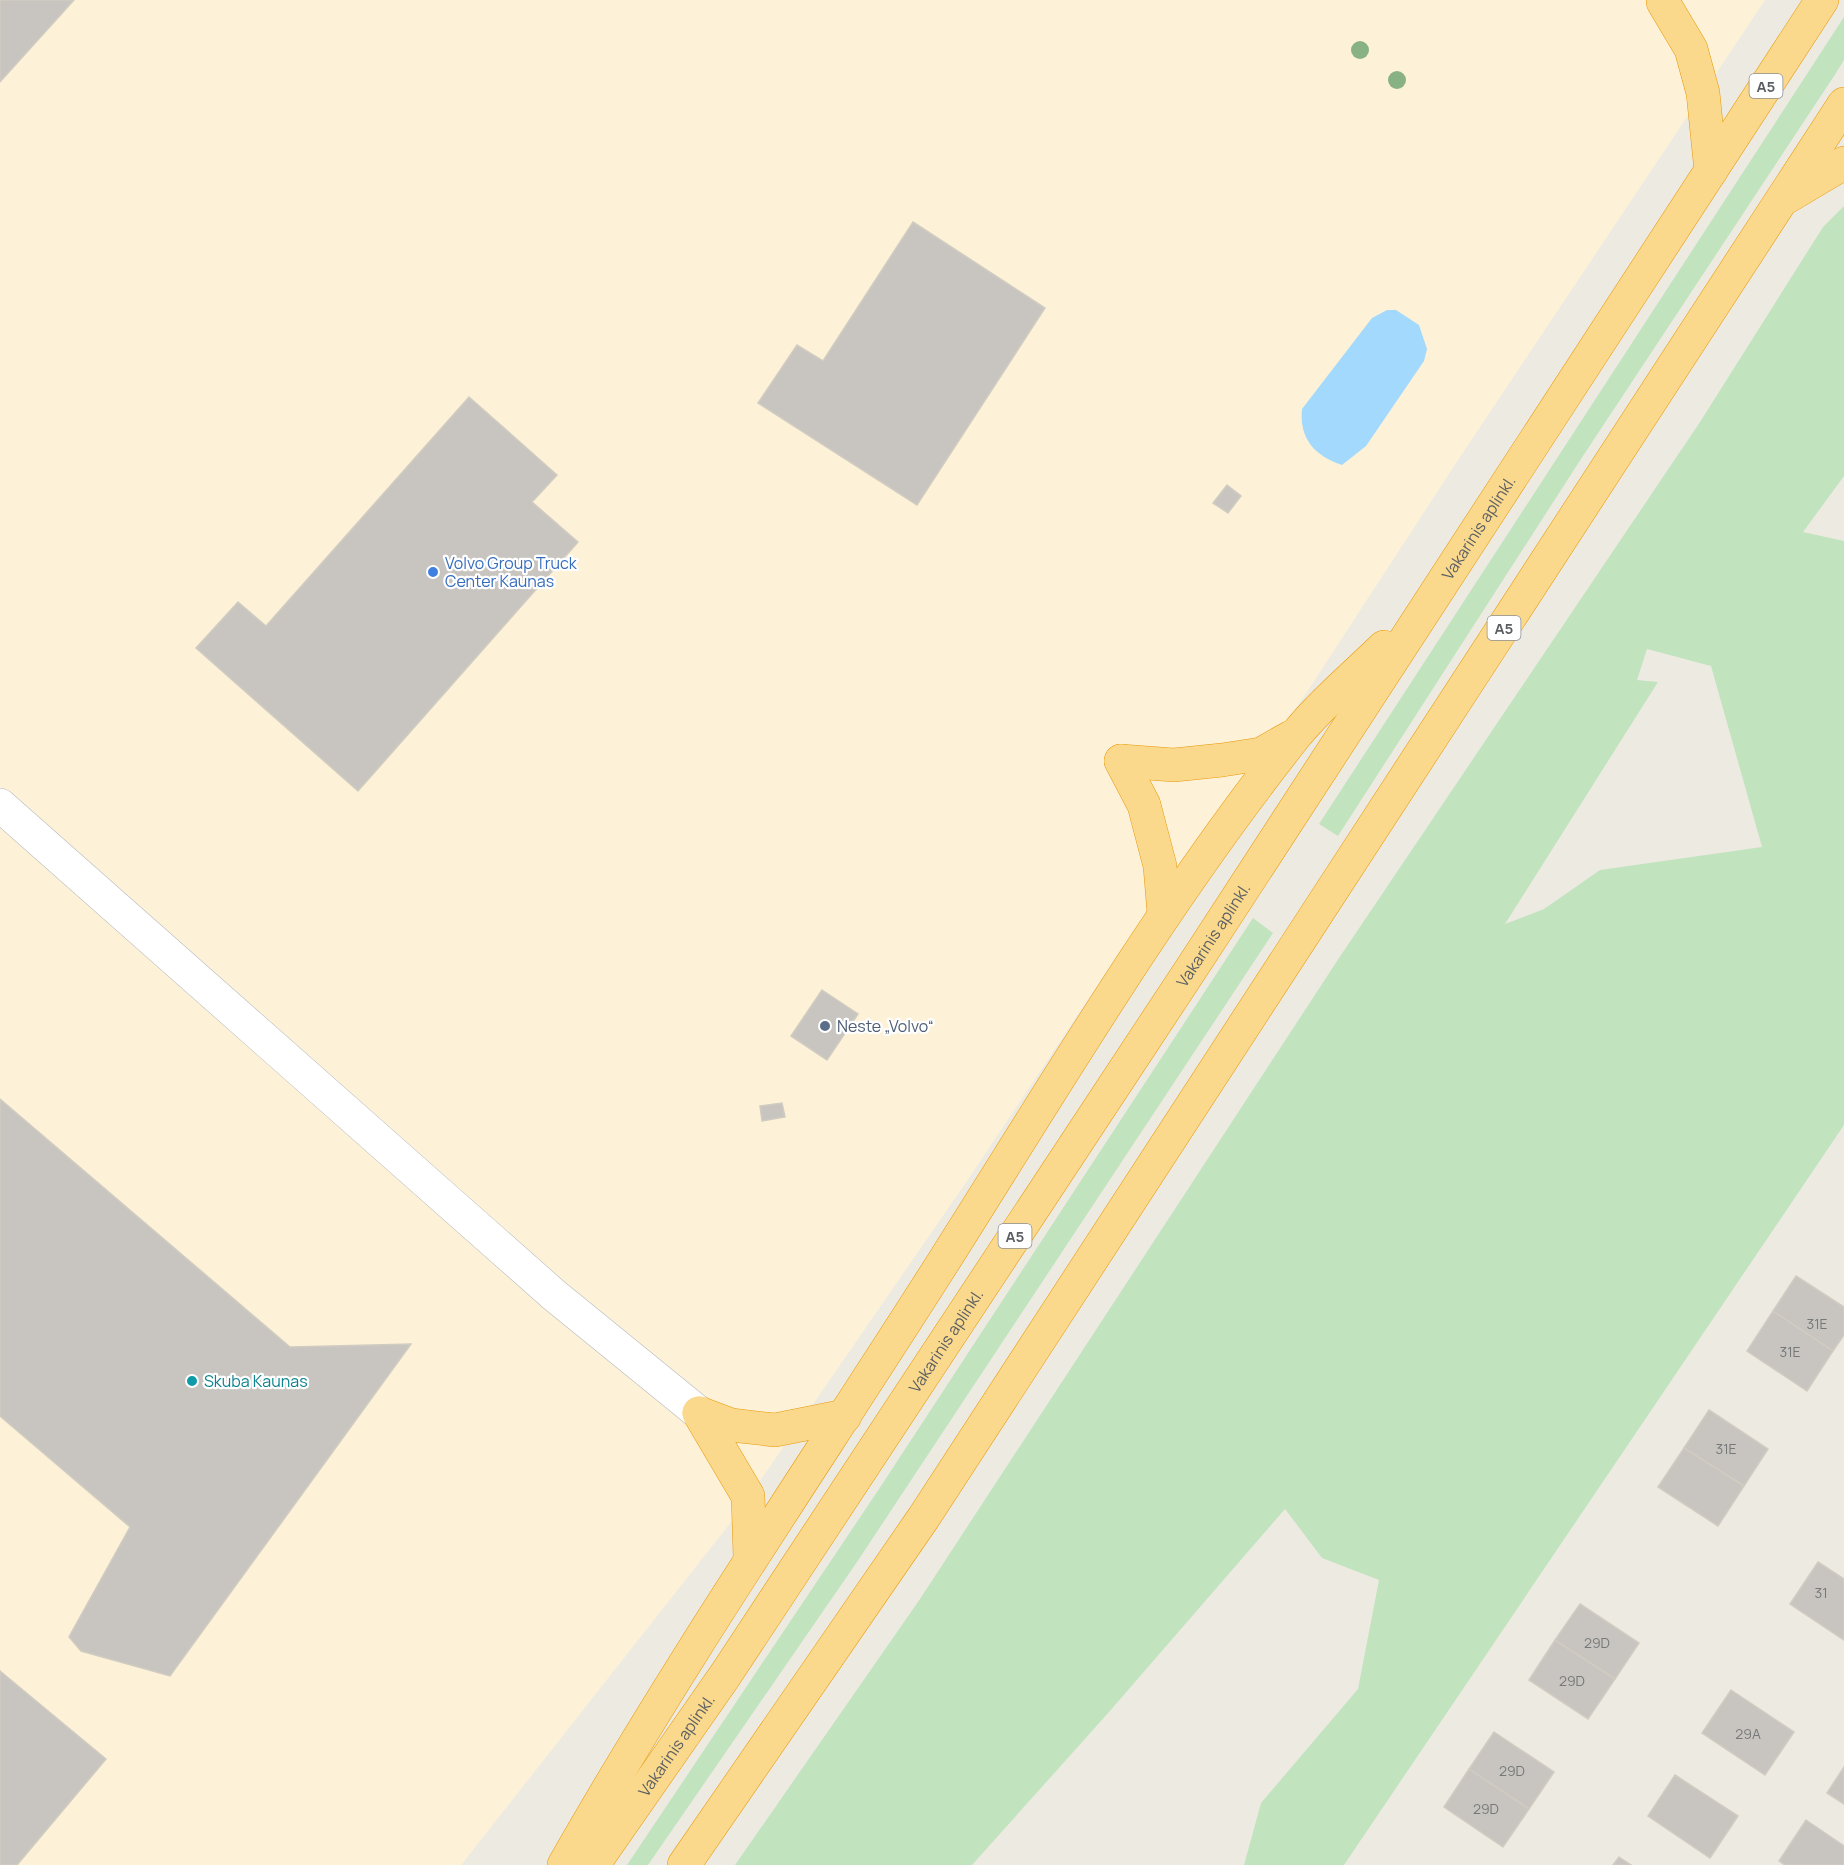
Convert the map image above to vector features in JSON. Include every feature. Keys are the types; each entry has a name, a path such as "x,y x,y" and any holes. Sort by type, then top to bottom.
{"highway":[{"name":"Vakarinis aplinkl.","path":"593,1865 726,1674 1193,966 1822,0"},
{"path":"1663,2 1691,49 1703,93 1711,171"},
{"name":"A5","path":"684,1865 938,1497 1844,104"},
{"path":"1781,201 1844,163"},
{"path":"564,1865 609,1785 750,1557 845,1416 1164,914 1297,733 1429,601"},
{"path":"1164,914 1160,866 1144,806 1121,761 1174,765 1261,754 1297,733"},
{"path":"699,1413 731,1425 775,1430 845,1416"},
{"path":"699,1413 748,1496 750,1557"}],"street":[{"path":"0,805 554,1295 699,1413"}],"shaded area":[{"path":"0,0 1765,0 1456,463 1305,695 1121,950 967,1181 735,1517 461,1865 0,1865"}],"green space":[{"path":"1844,17 1844,60 1836,73 1581,459 1338,836 1319,824"},
{"path":"1844,206 1844,476 1803,532 1844,541 1844,1125 1344,1865 1244,1865 1261,1803 1358,1689 1379,1580 1322,1558 1285,1509 1109,1712 972,1865 735,1865 920,1599 1339,958 1700,422 1823,227","holes":["1647,649 1711,666 1762,847 1600,870 1544,909 1505,924 1658,682 1637,680"]},
{"path":"1253,918 1273,933 857,1562 648,1865 627,1865 879,1489"}],"water":[{"path":"1387,310 1396,310 1419,325 1427,349 1424,361 1366,446 1342,465 1324,457 1306,438 1302,409 1372,318"}],"building":[{"path":"0,0 74,0 0,82"},
{"path":"913,222 1045,308 917,505 758,403 797,345 823,361"},
{"name":"Volvo Group Truck Center Kaunas","path":"469,397 557,475 532,502 578,542 358,791 196,648 238,602 266,626"},
{"path":"1227,485 1241,496 1228,513 1213,503"},
{"path":"822,990 858,1014 827,1060 791,1036"},
{"name":"Skuba Kaunas","path":"0,1099 290,1347 411,1344 170,1676 81,1651 69,1637 130,1527 0,1416"},
{"path":"782,1103 785,1117 762,1121 760,1106"},
{"path":"1796,1276 1844,1307 1844,1335 1833,1351 1773,1311"},
{"path":"1773,1311 1833,1351 1807,1391 1747,1351"},
{"path":"1709,1410 1768,1449 1744,1486 1684,1448"},
{"path":"1684,1448 1744,1486 1718,1526 1658,1487"},
{"path":"1818,1562 1844,1579 1844,1640 1790,1604"},
{"path":"1580,1604 1639,1643 1615,1679 1555,1640"},
{"path":"1555,1640 1615,1679 1588,1719 1529,1680"},
{"path":"0,1671 106,1759 17,1865 0,1865"},
{"path":"1731,1690 1794,1732 1765,1775 1702,1733"},
{"path":"1494,1732 1554,1772 1529,1809 1469,1769"},
{"path":"1844,1767 1844,1804 1827,1793"},
{"path":"1469,1769 1529,1809 1503,1847 1444,1807"},
{"path":"1675,1775 1738,1816 1710,1858 1648,1816"},
{"path":"1806,1820 1844,1846 1844,1865 1785,1865 1779,1861"},
{"path":"1619,1857 1631,1865 1613,1865"}],"place":[{"name":"Volvo Group Truck Center Kaunas","path":"433,572"},
{"name":"Neste „Volvo“","path":"825,1026"},
{"name":"Skuba Kaunas","path":"192,1381"}]}
